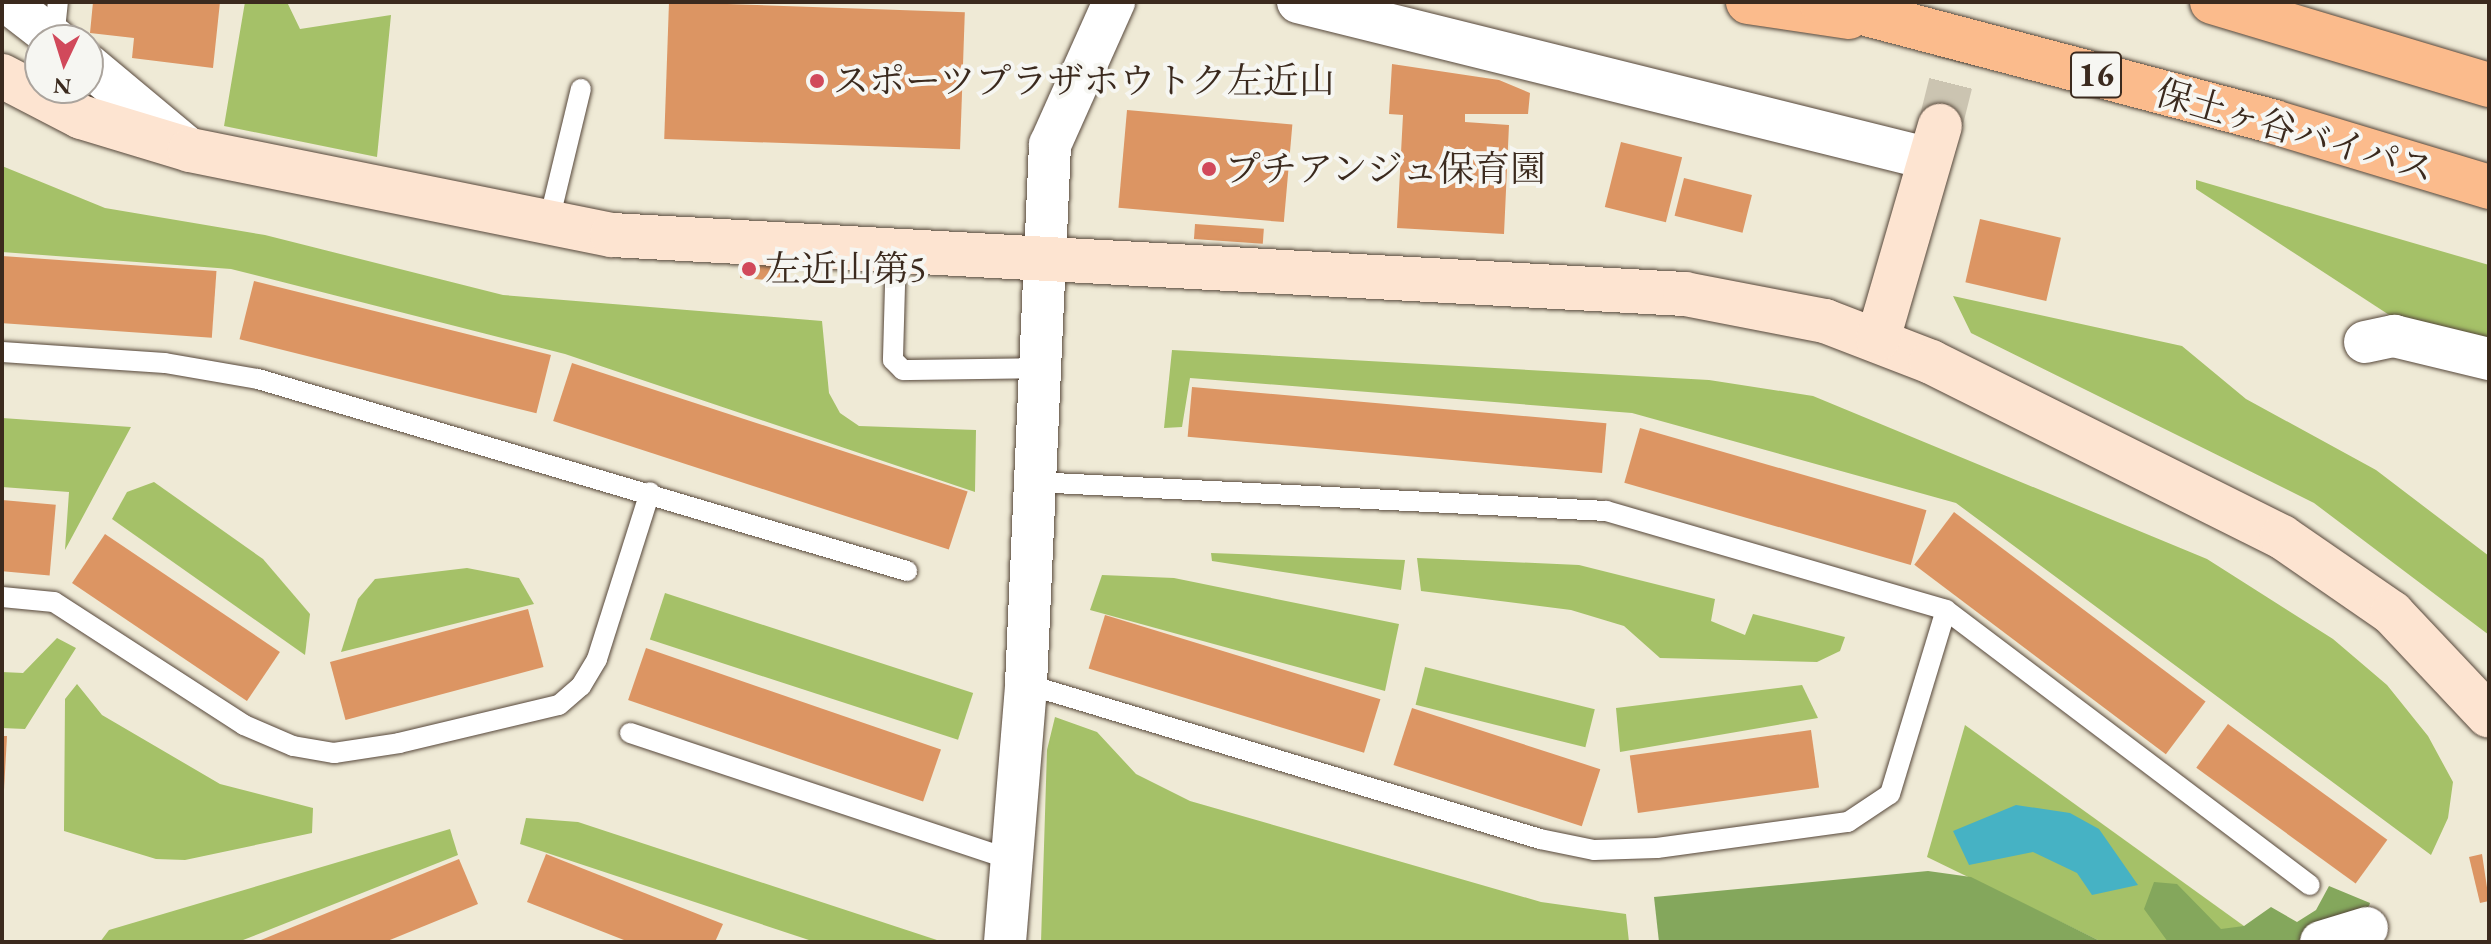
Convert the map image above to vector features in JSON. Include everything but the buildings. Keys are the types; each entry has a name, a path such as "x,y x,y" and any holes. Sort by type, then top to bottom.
{"highway":[{"path":"1748,2 1918,28"},
{"name":"保土ヶ谷バイパス","path":"1821,2 2489,187"},
{"path":"2212,2 2489,85"}],"street":[{"path":"7,2 35,24"},
{"path":"1005,942 1026,684 1050,145 1114,2"},
{"path":"1298,2 1935,142 1878,339"},
{"path":"2,76 81,117 190,150 548,225 1043,260 1685,294 1811,318 1878,339 2282,537 2392,613 2489,716"},
{"path":"104,78 190,150"},
{"path":"2365,342 2394,336 2489,359"},
{"path":"2321,942 2367,928"}],"lane":[{"path":"56,24 58,2"},
{"path":"548,225 581,89"},
{"path":"896,250 893,360 903,370 1041,368"},
{"path":"2,352 165,363 258,379 650,492 907,571"},
{"path":"1034,482 1606,511 1946,610 2310,885"},
{"path":"2,597 54,602 244,725 293,746 334,753 399,743 559,705 581,686 597,659 650,492"},
{"path":"1026,684 1540,839 1594,850 1657,848 1848,822 1890,794 1946,610"},
{"path":"630,733 1012,860"}],"green space":[{"path":"245,2 287,2 300,29 391,15 377,157 224,126"},
{"path":"2,166 105,208 265,235 503,295 822,321 829,393 840,413 859,426 976,430 975,492 565,354 231,269 2,252"},
{"path":"2196,180 2489,265 2489,347 2400,322 2196,189"},
{"path":"1953,296 2182,346 2246,399 2376,470 2489,556 2489,635 2314,503 1971,333"},
{"path":"1172,350 1709,380 1813,396 2207,559 2333,639 2387,685 2428,736 2453,782 2448,818 2431,855 1956,503 1632,413 1190,378 1182,427 1164,428"},
{"path":"2,418 131,427 65,550 69,492 2,487"},
{"path":"154,482 263,559 310,614 305,655 112,519 127,492"},
{"path":"1211,553 1405,560 1401,590 1212,561"},
{"path":"1417,558 1579,565 1715,599 1711,621 1745,635 1753,614 1845,637 1840,651 1817,662 1660,658 1624,626 1571,610 1421,591"},
{"path":"467,568 519,578 534,604 341,652 358,599 375,579"},
{"path":"1102,575 1174,578 1399,624 1385,691 1090,610"},
{"path":"665,593 973,693 958,740 650,640"},
{"path":"57,638 76,648 25,729 2,728 2,672 23,673"},
{"path":"1425,667 1595,709 1585,747 1416,705"},
{"path":"77,684 102,715 220,784 313,808 312,833 185,860 156,859 64,831 65,699"},
{"path":"1802,685 1818,718 1620,752 1616,708"},
{"path":"1055,717 1097,732 1136,774 1190,801 1541,902 1626,914 1629,942 1041,942 1047,750"},
{"path":"1965,725 2244,926 2248,942 2102,942 1927,857"},
{"path":"526,818 578,822 943,942 815,942 520,844"},
{"path":"450,829 458,855 238,942 100,942 109,930"},
{"path":"1928,871 1971,877 2102,942 1659,942 1654,897"},
{"path":"2154,882 2177,884 2221,929 2244,926 2271,907 2297,922 2316,910 2329,886 2370,903 2364,922 2301,942 2168,942 2144,909"}],"water":[{"path":"2016,805 2070,813 2099,829 2138,885 2092,895 2077,873 2033,852 1969,865 1953,831"}],"tunnel":[{"path":"1940,126 1971,2"}],"place":[{"name":"スポーツプラザホウトク左近山","path":"817,81"},
{"name":"プチアンジュ保育園","path":"1209,169"},
{"name":"左近山第5","path":"749,269"}]}
